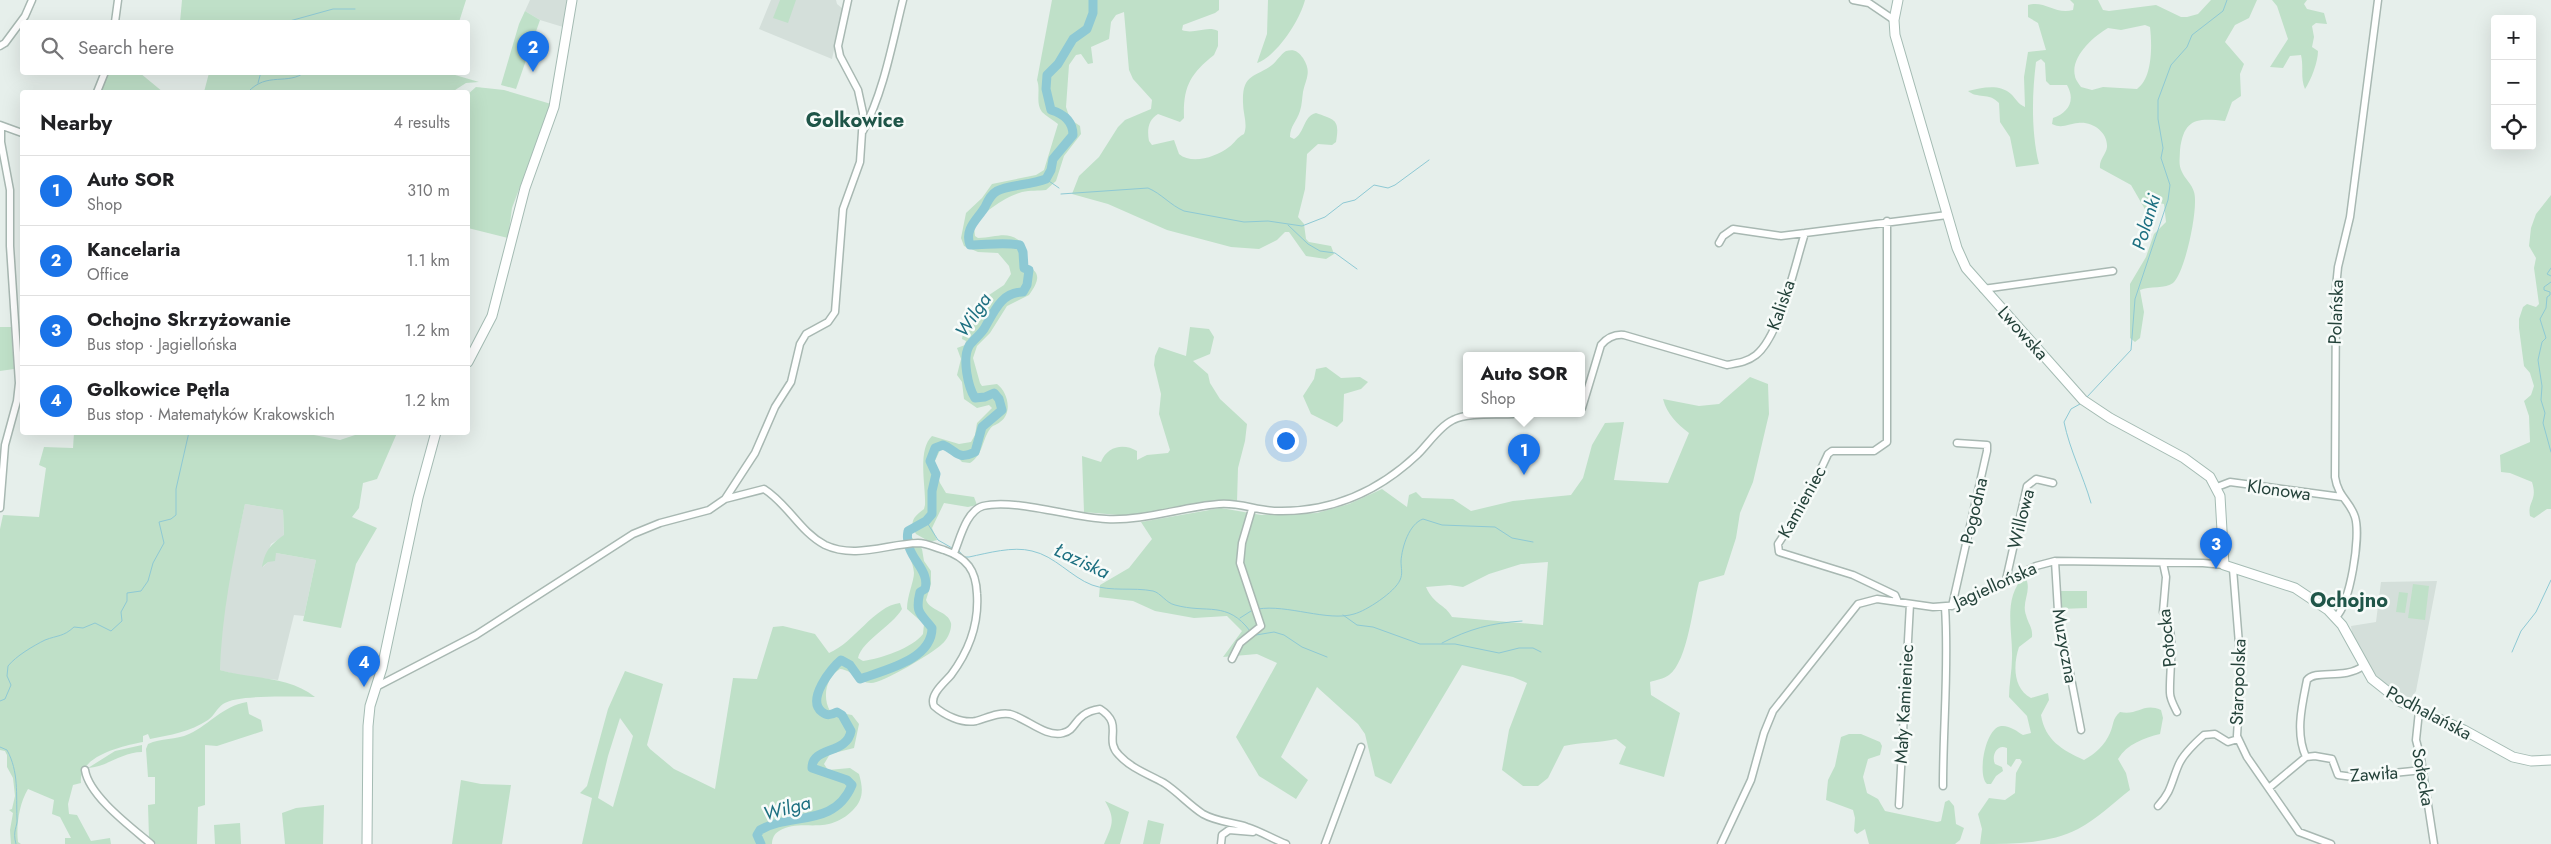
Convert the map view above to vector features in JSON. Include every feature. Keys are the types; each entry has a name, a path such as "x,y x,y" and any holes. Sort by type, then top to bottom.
{"street":[{"path":"22,20 32,0"},
{"path":"115,20 118,0"},
{"path":"470,358 492,316 525,188 554,107 572,0"},
{"path":"725,499 755,453 774,407 791,382 802,339 806,334 828,322 835,312 843,209 860,162 863,113 858,90 840,56 838,46 848,0"},
{"path":"862,132 871,115 885,71 903,0"},
{"path":"1854,0 1869,3 1894,20"},
{"name":"Lwowska","path":"1898,0 1894,20 1894,35 1947,215 1964,265 1983,290 2083,400 2110,418 2194,464 2210,477 2217,487"},
{"name":"Polańska","path":"2336,617 2342,612 2351,579 2357,530 2355,516 2337,489 2335,476 2336,287 2338,267 2351,208 2378,0"},
{"path":"0,46 5,43 20,23"},
{"path":"98,90 104,75"},
{"path":"0,508 7,433 20,388 10,246 10,190 0,126 20,132"},
{"path":"1719,243 1723,236 1733,229 1781,236 1887,221 1947,215"},
{"name":"Kamieniec","path":"1887,221 1887,442 1874,451 1832,451 1828,454 1806,501 1778,544 1779,552 1870,582 1895,596 1898,602"},
{"name":"Kaliska","path":"1585,399 1603,343 1614,336 1624,335 1727,364 1742,363 1757,354 1774,333 1805,233"},
{"path":"1983,290 2113,271"},
{"path":"954,553 967,522 977,508 983,506 1012,506 1106,519 1159,516 1230,503 1252,509 1279,511 1316,508 1348,501 1393,476 1454,419 1478,417"},
{"path":"367,844 368,726 419,492 435,435"},
{"name":"Pogodna","path":"1949,606 1987,451 1987,445 1957,443"},
{"name":"Willowa","path":"2006,580 2027,486 2036,478 2053,483"},
{"name":"Klonowa","path":"2217,487 2230,482 2342,497"},
{"path":"2217,487 2221,502 2229,567"},
{"path":"376,688 476,635 633,534 660,523 708,510 725,499 764,489 775,496 809,534 841,550 853,552 920,543 954,553 970,565 974,572 978,610 970,641 961,659 933,697 934,706 966,722 1007,714 1022,718 1052,733 1062,734 1069,731 1081,715 1100,709 1114,723 1113,746 1118,754 1139,772 1166,785 1210,817 1257,831 1286,844"},
{"path":"1232,659 1240,642 1261,626 1240,563 1242,543 1252,509"},
{"name":"Jagiellońska","path":"1721,844 1751,780 1764,733 1773,711 1858,604 1877,599 1910,604 1949,606 1980,596 2006,580 2036,566 2055,561 2203,563 2229,567"},
{"name":"Muzyczna","path":"2055,561 2058,611 2081,730"},
{"name":"Potocka","path":"2163,563 2166,577 2163,612 2169,620 2172,665 2170,695 2177,712"},
{"name":"Podhalańska","path":"2229,567 2300,590 2336,617 2372,679 2384,690 2419,711 2464,730 2513,757 2531,761 2551,760"},
{"name":"Staropolska","path":"2229,567 2242,669 2236,722 2238,739 2247,757 2270,787 2299,832 2331,844"},
{"name":"Mały Kamieniec","path":"1899,805 1910,604"},
{"path":"1943,786 1944,705 1949,606"},
{"path":"2270,787 2306,757 2300,738 2300,722 2306,680 2314,675 2349,674 2363,666"},
{"name":"Sołecka","path":"2419,711 2416,740 2423,770 2434,844"},
{"path":"2158,806 2169,795 2179,763 2204,734 2215,734 2228,742 2238,739"},
{"path":"1325,844 1361,747"},
{"name":"Zawiła","path":"2306,757 2315,756 2332,759 2338,775 2353,777 2423,770"},
{"path":"85,770 86,778 99,796 152,844"},
{"path":"1220,844 1222,835 1229,830 1257,831"}],"shaded area":[{"path":"530,0 568,0 563,27 540,20 525,11"},
{"path":"771,0 836,0 837,4 843,9 832,59 759,29"},
{"path":"245,504 283,510 284,536 271,544 263,567 276,553 316,560 304,616 294,615 278,680 241,676 220,670 221,627 229,575"},
{"path":"2437,581 2416,691 2411,699 2382,681 2373,672 2352,633 2351,626 2376,622 2381,582"}],"green space":[{"path":"182,0 466,0 460,20 180,20"},
{"path":"780,0 796,0 788,23 773,18"},
{"path":"1052,0 1219,0 1219,10 1215,13 1183,25 1182,30 1187,31 1214,29 1218,31 1218,46 1214,55 1199,68 1187,89 1184,118 1180,122 1158,114 1150,122 1148,129 1149,141 1152,145 1174,140 1179,154 1190,159 1211,157 1218,154 1244,134 1246,126 1243,93 1247,81 1272,65 1286,51 1296,51 1306,63 1308,75 1301,109 1291,130 1290,137 1294,139 1298,136 1309,117 1316,113 1332,119 1337,129 1336,142 1332,145 1318,144 1307,154 1305,189 1298,217 1304,224 1306,239 1309,242 1331,246 1334,254 1326,259 1306,256 1289,232 1285,232 1277,240 1259,249 1231,247 1167,230 1108,204 1072,194 1079,176 1099,157 1118,127 1125,120 1151,109 1152,100 1133,79 1129,70 1124,12 1116,15 1111,22 1109,39 1091,47 1093,63 1088,64 1081,54 1076,55 1069,65 1066,107 1070,119 1080,126 1081,134 1064,156 1056,181 1046,190 1022,192 1002,201 982,216 974,227 975,236 978,238 1002,235 1018,239 1023,244 1020,261 1022,265 1036,273 1037,280 1029,295 1007,306 990,333 977,346 973,358 980,383 982,386 997,384 1001,388 1008,403 1007,413 987,433 980,452 970,463 962,462 948,447 941,448 934,463 940,483 946,493 974,497 977,505 968,507 944,503 932,528 937,540 930,542 916,534 913,526 914,519 924,509 925,505 923,459 927,442 932,436 959,444 971,442 975,435 977,423 992,408 989,405 977,408 964,399 962,382 957,375 961,359 957,348 965,345 966,341 962,339 964,326 977,318 986,297 1004,285 1011,274 1009,266 998,253 978,252 964,246 961,238 966,213 982,198 992,184 1036,175 1044,170 1058,124 1042,112 1038,101 1037,80"},
{"path":"1268,0 1305,0 1287,36 1272,53 1257,63 1267,34"},
{"path":"2070,0 2098,0 2103,10 2109,11 2156,5 2181,17 2187,17 2198,14 2211,0 2257,0 2249,18 2235,25 2225,42 2244,64 2240,74 2241,96 2232,102 2225,121 2200,120 2194,122 2189,126 2182,139 2180,167 2193,189 2195,200 2190,239 2182,267 2173,283 2140,290 2144,312 2140,338 2135,342 2130,338 2130,284 2146,257 2154,234 2166,222 2164,204 2159,203 2151,210 2146,211 2131,185 2100,168 2107,142 2102,132 2094,126 2083,123 2062,126 2052,124 2053,118 2063,113 2069,106 2071,96 2067,85 2050,85 2046,81 2045,63 2041,59 2036,62 2033,100 2033,126 2039,164 2016,167 2010,137 2000,122 1999,103 1987,96 1975,95 1968,91 1990,87 2001,88 2011,94 2025,107 2024,77 2028,52 2046,50 2038,23 2028,17 2028,5 2040,4 2061,11 2067,11 2073,10 2074,4","holes":["2145,25 2150,27 2151,51 2149,69 2142,84 2137,89 2103,87 2092,90 2081,87 2075,77 2074,69 2076,62 2084,48 2096,36 2108,28 2121,30"]},
{"path":"2272,0 2307,0 2304,4 2307,9 2324,13 2327,24 2316,23 2312,26 2314,37 2312,47 2318,51 2318,55 2314,71 2305,89 2301,55 2290,56 2283,68 2270,67 2288,39 2277,6"},
{"path":"525,11 540,20 516,89 501,85 519,24"},
{"path":"106,75 142,75 161,90 100,90"},
{"path":"208,75 455,75 479,82 466,83 455,90 205,90"},
{"path":"476,87 504,90 551,104 512,208 508,238 470,228 470,92"},
{"path":"2551,195 2551,509 2547,509 2534,518 2530,516 2529,511 2534,493 2532,482 2510,473 2501,472 2500,455 2530,442 2529,416 2524,401 2531,395 2534,386 2530,373 2524,366 2519,319 2523,307 2527,304 2536,307 2539,304 2534,268 2536,258 2529,246 2531,228 2536,214"},
{"path":"0,327 11,327 14,369 0,371"},
{"path":"1190,327 1209,329 1214,337 1210,354 1193,361 1208,374 1210,383 1220,399 1247,424 1238,468 1237,502 1130,516 1084,512 1082,456 1101,462 1107,452 1112,449 1127,447 1137,451 1137,460 1147,455 1168,453 1170,450 1159,414 1161,394 1154,365 1155,356 1159,347 1186,356"},
{"path":"1326,367 1341,378 1360,377 1368,382 1361,389 1344,394 1343,421 1337,427 1311,414 1303,396 1314,379 1316,369"},
{"path":"1750,377 1768,384 1769,414 1753,482 1740,513 1736,538 1724,575 1699,582 1689,631 1681,658 1669,675 1650,682 1651,695 1680,713 1664,777 1619,764 1626,747 1616,739 1564,746 1548,778 1538,786 1523,786 1502,770 1509,730 1527,683 1513,677 1462,665 1391,784 1375,776 1365,734 1358,724 1317,687 1281,757 1308,780 1296,799 1259,776 1236,737 1277,663 1257,654 1223,657 1242,631 1227,616 1194,618 1155,611 1133,601 1099,597 1100,585 1129,568 1152,539 1141,522 1221,508 1261,515 1317,513 1349,504 1382,489 1407,507 1409,495 1416,492 1422,498 1453,499 1471,511 1513,501 1571,495 1583,478 1592,445 1605,423 1624,422 1614,480 1668,483 1689,433 1673,418 1663,399 1699,406 1719,404","holes":["1548,562 1543,625 1452,617 1432,597 1426,587 1450,585 1463,587 1489,574 1521,564"]},
{"path":"74,435 314,435 340,440 355,435 396,435 377,479 363,483 359,508 352,517 377,528 356,564 341,628 303,621 316,560 276,553 275,561 268,562 262,567 269,549 284,535 283,510 245,504 232,566 220,670 294,685 315,697 267,697 230,701 223,704 208,720 194,727 150,739 148,734 143,736 143,742 124,746 94,759 86,766 82,774 81,783 73,785 68,804 69,814 77,815 91,841 110,838 111,844 65,844 65,838 71,838 60,817 52,814 54,800 28,789 20,808 17,829 18,842 21,844 11,844 10,830 13,813 9,810 12,809 15,796 13,778 7,767 7,755 5,751 0,750 0,529 3,515 39,517 46,468 39,465 44,447 73,448"},
{"path":"909,534 922,549 924,561 931,571 931,584 926,600 931,607 943,613 949,619 951,629 946,640 937,648 908,667 877,682 866,682 840,669 831,677 826,694 830,711 852,715 859,724 854,748 830,754 824,764 828,770 850,768 859,774 862,793 857,806 853,810 833,823 788,827 776,834 772,844 582,844 592,798 580,793 587,786 608,709 625,671 663,684 647,745 650,749 674,769 715,789 733,678 757,679 773,627 783,626 815,634 829,653 847,641 881,611 900,603 902,609 865,646 858,658 863,661 895,652 912,644 923,634 924,624 907,609 914,573 907,541","holes":["620,718 633,736 613,807 598,798"]},
{"path":"2025,576 2028,591 2025,610 2032,631 2032,637 2019,647 2015,668 2016,676 2025,694 2031,698 2048,693 2049,700 2041,715 2046,731 2051,738 2062,748 2084,760 2096,752 2105,741 2110,733 2114,719 2120,712 2126,713 2145,708 2155,708 2161,710 2163,718 2160,734 2131,746 2118,759 2126,773 2130,790 2092,821 2055,838 2017,843 1980,844 1982,829 1978,814 1989,798 2005,800 2015,793 2016,773 2022,762 2020,759 2016,759 2011,767 2007,764 2007,748 2000,747 1994,754 1994,761 1995,764 2002,767 2003,771 1996,776 1991,784 1987,784 1984,779 1983,763 1987,743 1995,729 2001,726 2010,727 2023,735 2031,733 2027,716 2009,697 2012,658 2011,604 2018,584"},
{"path":"2413,584 2429,586 2425,620 2408,618"},
{"path":"2060,591 2087,591 2087,608 2060,609"},
{"path":"2399,592 2408,593 2405,613 2396,612"},
{"path":"247,702 249,714 261,720 263,731 217,746 205,745 205,805 198,807 197,844 156,844 149,838 148,805 155,804 155,777 148,777 146,749 148,744 189,734 223,711"},
{"path":"1849,734 1861,734 1880,742 1882,746 1880,755 1868,759 1863,777 1867,793 1878,799 1885,811 1937,822 1941,821 1945,802 1949,800 1954,806 1956,824 1964,828 1960,840 1955,844 1869,844 1865,829 1857,834 1854,831 1855,818 1853,810 1826,800 1828,780 1835,766 1841,737"},
{"path":"142,745 142,752 128,754 102,765 88,768 115,751"},
{"path":"461,780 481,784 511,785 502,844 452,844"},
{"path":"1105,801 1129,812 1120,844 1104,844 1112,822 1111,813"},
{"path":"324,805 323,844 285,844 282,813 296,808"},
{"path":"1148,820 1164,824 1160,844 1143,844"},
{"path":"240,823 241,844 215,844 214,825"}],"waterway":[{"name":"Wilga","path":"761,844 757,835 760,830 785,821 811,817 834,808 844,799 852,785 847,780 812,768 818,756 843,744 848,739 851,731 842,715 837,712 826,714 818,707 818,692 826,677 841,660 850,665 860,679 893,667 916,656 930,639 932,628 918,609 920,592 925,589 926,582 921,568 909,548 908,531 926,521 932,514 932,491 936,474 930,461 935,448 943,445 960,455 975,452 982,427 1002,410 999,399 994,393 985,397 975,398 967,373 967,352 969,346 984,329 999,304 1009,295 1023,292 1027,285 1029,270 1024,268 1023,252 1020,245 970,245 970,229 995,193 1007,187 1034,183 1046,179 1051,170 1053,159 1073,135 1073,130 1067,119 1051,110 1046,89 1047,75 1058,64 1073,39 1087,29 1093,13 1093,0"},
{"name":"Polanki","path":"2087,397 2131,350 2135,299 2168,200 2170,185 2161,158 2163,148 2158,119 2158,100 2171,65 2187,47 2192,35 2223,11 2227,0"},
{"path":"293,20 333,9 355,9"},
{"path":"258,83 260,75"},
{"path":"250,90 263,82 300,75"},
{"path":"1061,194 1148,188 1184,211 1244,222 1268,221 1302,226 1325,217 1343,203 1355,200 1374,185 1388,188 1395,185 1429,160"},
{"path":"1046,179 1059,188"},
{"path":"1288,225 1308,244 1320,251 1335,253 1357,269"},
{"path":"2551,268 2547,274 2551,276"},
{"path":"2551,282 2544,287 2544,290 2550,292 2550,295 2547,297 2546,308 2540,319 2546,338 2542,342 2538,360 2542,386 2541,400 2545,413 2543,423 2551,452"},
{"name":"Polanki","path":"2080,404 2071,409 2064,422 2091,503"},
{"path":"0,701 5,699 11,685 7,676 8,666 25,651 74,627 83,628 95,623 111,631 122,621 121,612 127,601 127,593 141,591 148,581 153,563 164,543 159,522 171,519 176,515 176,489 188,435"},
{"path":"1258,609 1282,609 1332,616 1354,614 1366,609 1397,585 1400,580 1401,561 1407,537 1414,526 1423,519 1442,525 1495,527 1512,538 1533,542"},
{"name":"Łaziska","path":"926,521 938,540 952,548"},
{"name":"Łaziska","path":"959,551 964,557 1017,549 1032,551 1048,557 1092,585 1107,588 1153,591 1175,605 1216,610 1233,615 1250,631"},
{"path":"2512,652 2521,631 2536,612 2551,580"},
{"name":"Łaziska","path":"1240,618 1251,611"},
{"name":"Łaziska","path":"1343,615 1357,625 1373,627 1420,644 1455,644 1499,653 1519,648 1533,648 1541,652"},
{"name":"Łaziska","path":"1442,643 1480,628 1500,623 1522,621"},
{"path":"1256,635 1274,632 1284,635 1302,647 1327,657"},
{"path":"0,747 7,750 15,775 17,792 16,844"}],"place":[{"name":"Kancelaria","path":"533,72"},
{"name":"Auto SOR","path":"1524,475"},
{"name":"Ochojno Skrzyżowanie","path":"2216,569"},
{"name":"Golkowice Pętla","path":"364,687"}],"district":[{"name":"Golkowice","path":"855,120"},
{"name":"Ochojno","path":"2349,600"}]}
